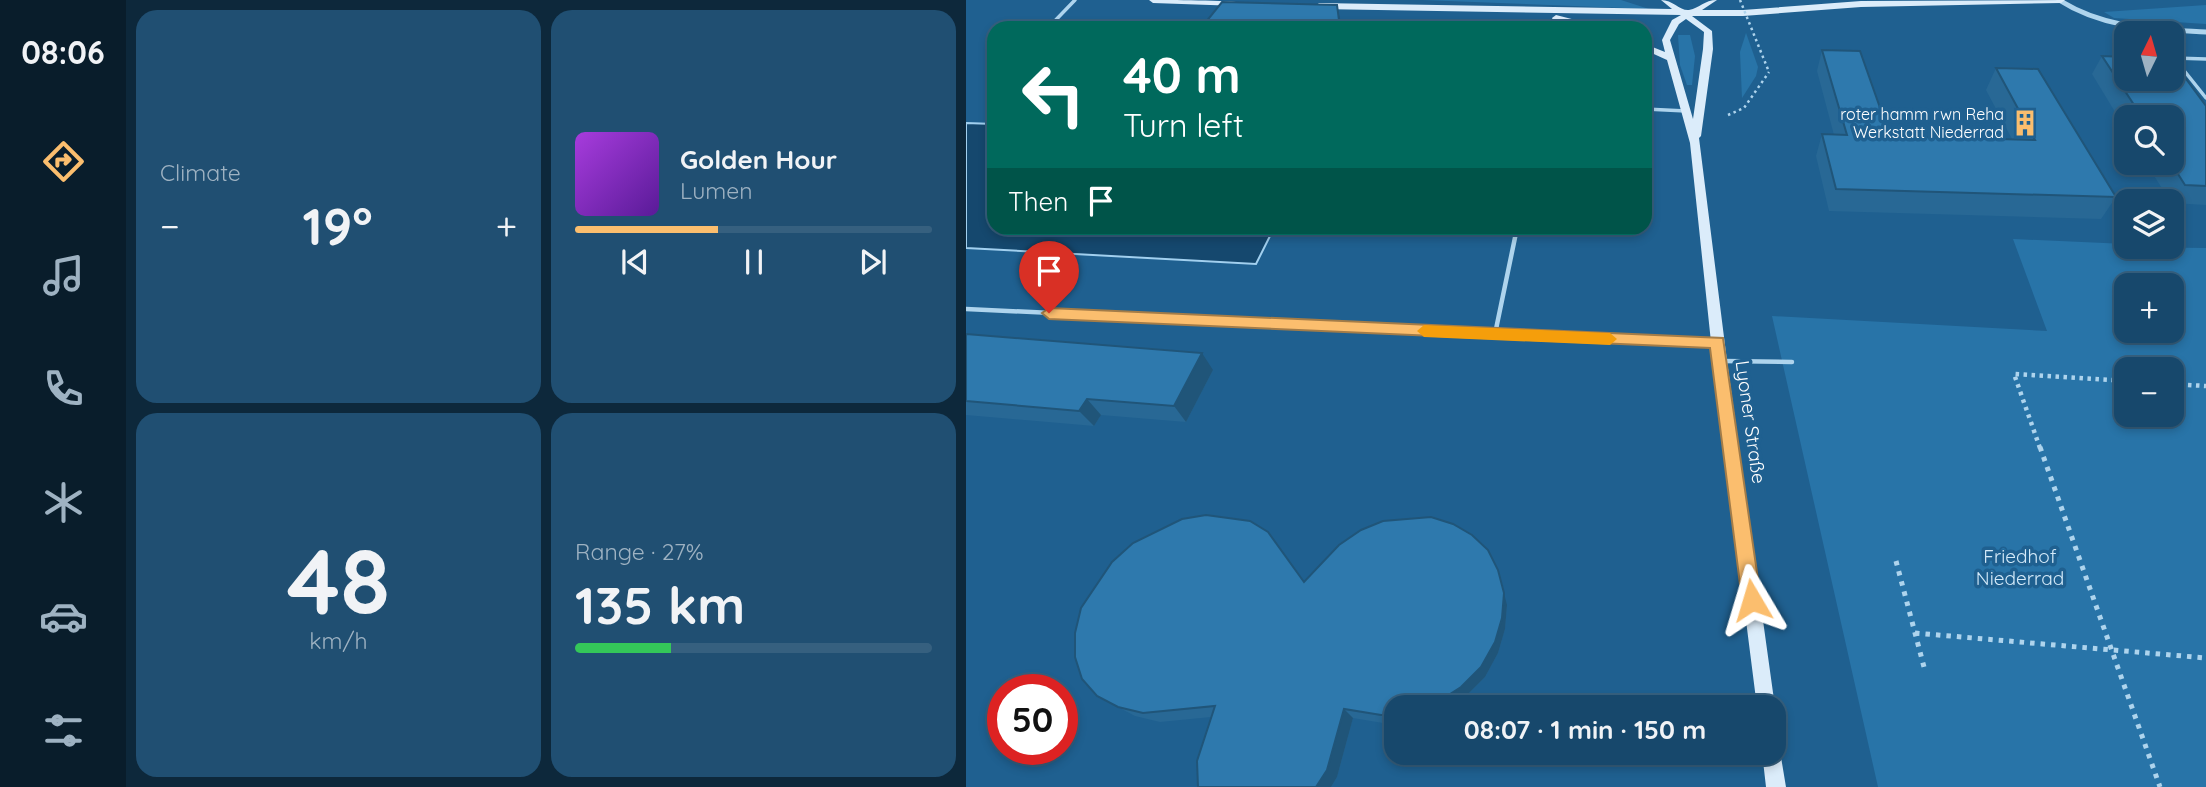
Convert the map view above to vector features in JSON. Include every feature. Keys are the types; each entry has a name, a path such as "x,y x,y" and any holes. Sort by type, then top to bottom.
{"main road":[{"path":"1153,0 1248,4"},
{"path":"1665,0 1708,31 1743,13"},
{"path":"1686,13 1713,0"},
{"path":"1303,5 1743,13 1861,4 2060,0"},
{"path":"1524,11 1566,21"},
{"name":"Lyoner Straße","path":"1686,13 1668,30 1666,40 1695,143 1717,342 1764,695"},
{"name":"Lyoner Straße","path":"1695,143 1707,62 1708,31"},
{"path":"1652,50 1671,58"},
{"path":"1773,765 1776,787"}],"street":[{"path":"2060,0 2080,15 2102,23 2206,32"}],"lane":[{"path":"1054,21 1074,0"},
{"path":"2206,59 2174,58 2206,97"},
{"path":"1652,109 1686,111"},
{"path":"1495,334 1516,235"},
{"path":"966,309 1717,342"},
{"path":"1720,361 1792,362"}],"path":[{"path":"1728,115 1744,108 1769,72 1740,0"},
{"path":"2114,380 2014,374 2160,787"},
{"path":"2184,385 2206,386"},
{"path":"1896,561 1924,667"},
{"path":"1915,633 2206,658"}],"green space":[{"path":"1422,0 1621,0 1649,9"},
{"path":"2206,5 2206,24 2114,18 2104,12"},
{"path":"1746,33 1758,67 1756,76 1742,98 1740,52"},
{"path":"1678,35 1690,35 1695,56 1692,85 1687,85 1680,65"},
{"name":"Friedhof Niederrad","path":"2013,239 2114,243 2114,259 2184,259 2184,248 2206,248 2206,787 1878,787 1772,316 2047,331"}],"shaded area":[{"path":"966,123 987,124 987,235 1270,235 1256,264 966,248"}],"building":[{"path":"1222,2 1337,5 1339,20 1334,21 1207,21"},
{"path":"1822,50 1860,51 1890,136 2035,140 1996,68 2038,69 2114,197 1836,189 1822,134 1847,135"},
{"path":"2102,56 2114,56 2114,74"},
{"path":"2184,76 2206,106 2206,186 2185,185 2179,175 2184,175 2184,105 2134,105 2125,91 2184,91"},
{"path":"966,334 1202,353 1174,406 1087,399 1079,411 966,401"},
{"path":"1206,515 1250,521 1268,532 1304,582 1339,545 1361,530 1383,521 1431,517 1453,524 1472,535 1488,550 1498,570 1504,593 1502,618 1495,642 1481,667 1448,695 1384,695 1384,715 1344,709 1327,770 1316,787 1198,787 1197,761 1215,706 1143,713 1118,707 1097,696 1082,679 1075,657 1075,633 1081,608 1112,562 1133,543 1182,519"}],"slow traffic":[{"path":"1424,331 1610,339"}],"place":[{"name":"roter hamm rwn Reha Werkstatt Niederrad","path":"2025,123"}],"route":[{"path":"1049,313 1591,339 1717,342 1752,600"}]}
